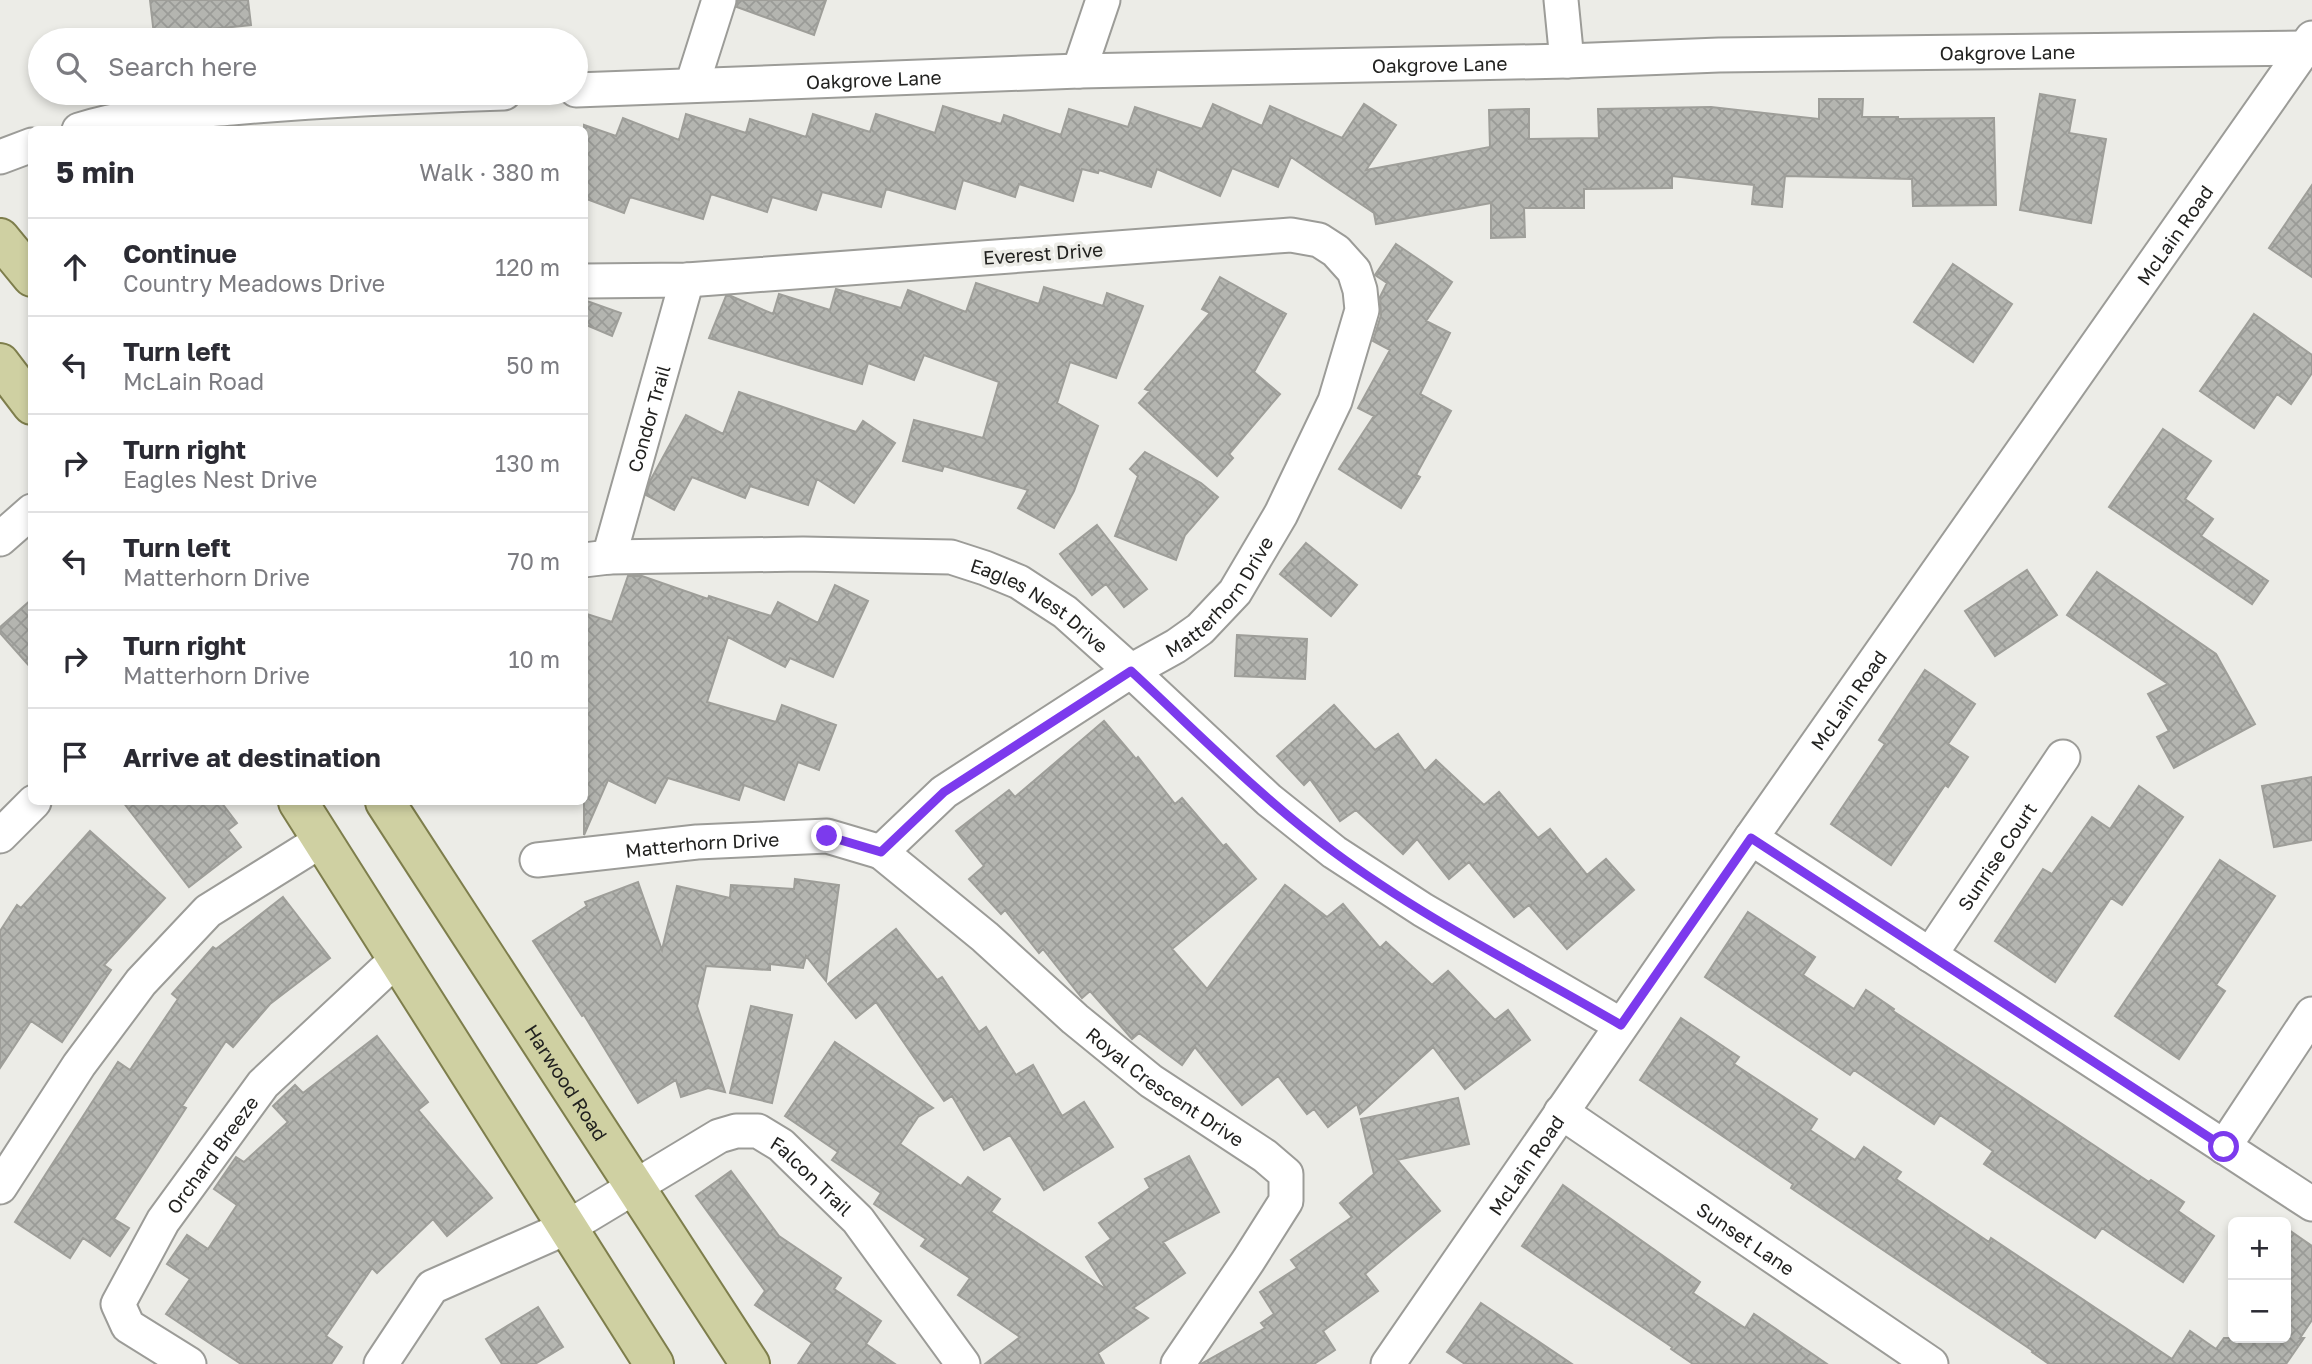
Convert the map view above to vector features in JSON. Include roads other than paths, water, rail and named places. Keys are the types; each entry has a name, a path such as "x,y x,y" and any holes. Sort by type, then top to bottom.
{"main road":[{"path":"0,238 28,272"},
{"path":"0,363 28,400"},
{"path":"300,805 654,1364"},
{"name":"Harwood Road","path":"387,805 750,1364"}],"street":[{"path":"692,85 719,0"},
{"path":"1079,71 1103,0"},
{"path":"1561,0 1567,61"},
{"name":"Oakgrove Lane","path":"588,89 1079,71 2308,43"},
{"name":"McLain Road","path":"1388,1364 1751,838 2308,43"},
{"path":"91,126 181,112 263,105"},
{"path":"0,157 28,146"},
{"name":"Everest Drive","path":"588,281 687,279 1291,235 1319,240 1336,251 1354,271 1360,290 1362,310 1335,401"},
{"name":"Condor Trail","path":"597,559 687,279"},
{"name":"Matterhorn Drive","path":"537,860 697,842 827,836 881,852 944,792 1200,629 1235,592 1281,514 1335,401"},
{"path":"0,539 28,515"},
{"name":"Eagles Nest Drive","path":"597,559 803,554 951,557 1019,582 1065,612 1269,800 1334,852 1423,910 1621,1025"},
{"name":"Sunrise Court","path":"1930,955 2063,757"},
{"path":"0,836 31,805"},
{"path":"1751,838 2312,1204"},
{"path":"0,1187 79,1065 141,982 208,911 323,840"},
{"name":"Royal Crescent Drive","path":"881,852 985,937 1075,1019 1151,1082 1265,1156 1286,1174 1286,1201 1178,1364"},
{"name":"Orchard Breeze","path":"189,1364 128,1325 118,1304 163,1221 263,1084 398,958"},
{"path":"2224,1147 2312,1014"},
{"name":"Sunset Lane","path":"1561,1112 1931,1364"},
{"name":"Falcon Trail","path":"568,1227 719,1136 736,1131 758,1131 781,1145 858,1220 963,1364"},
{"path":"381,1364 432,1287 568,1227"}]}
